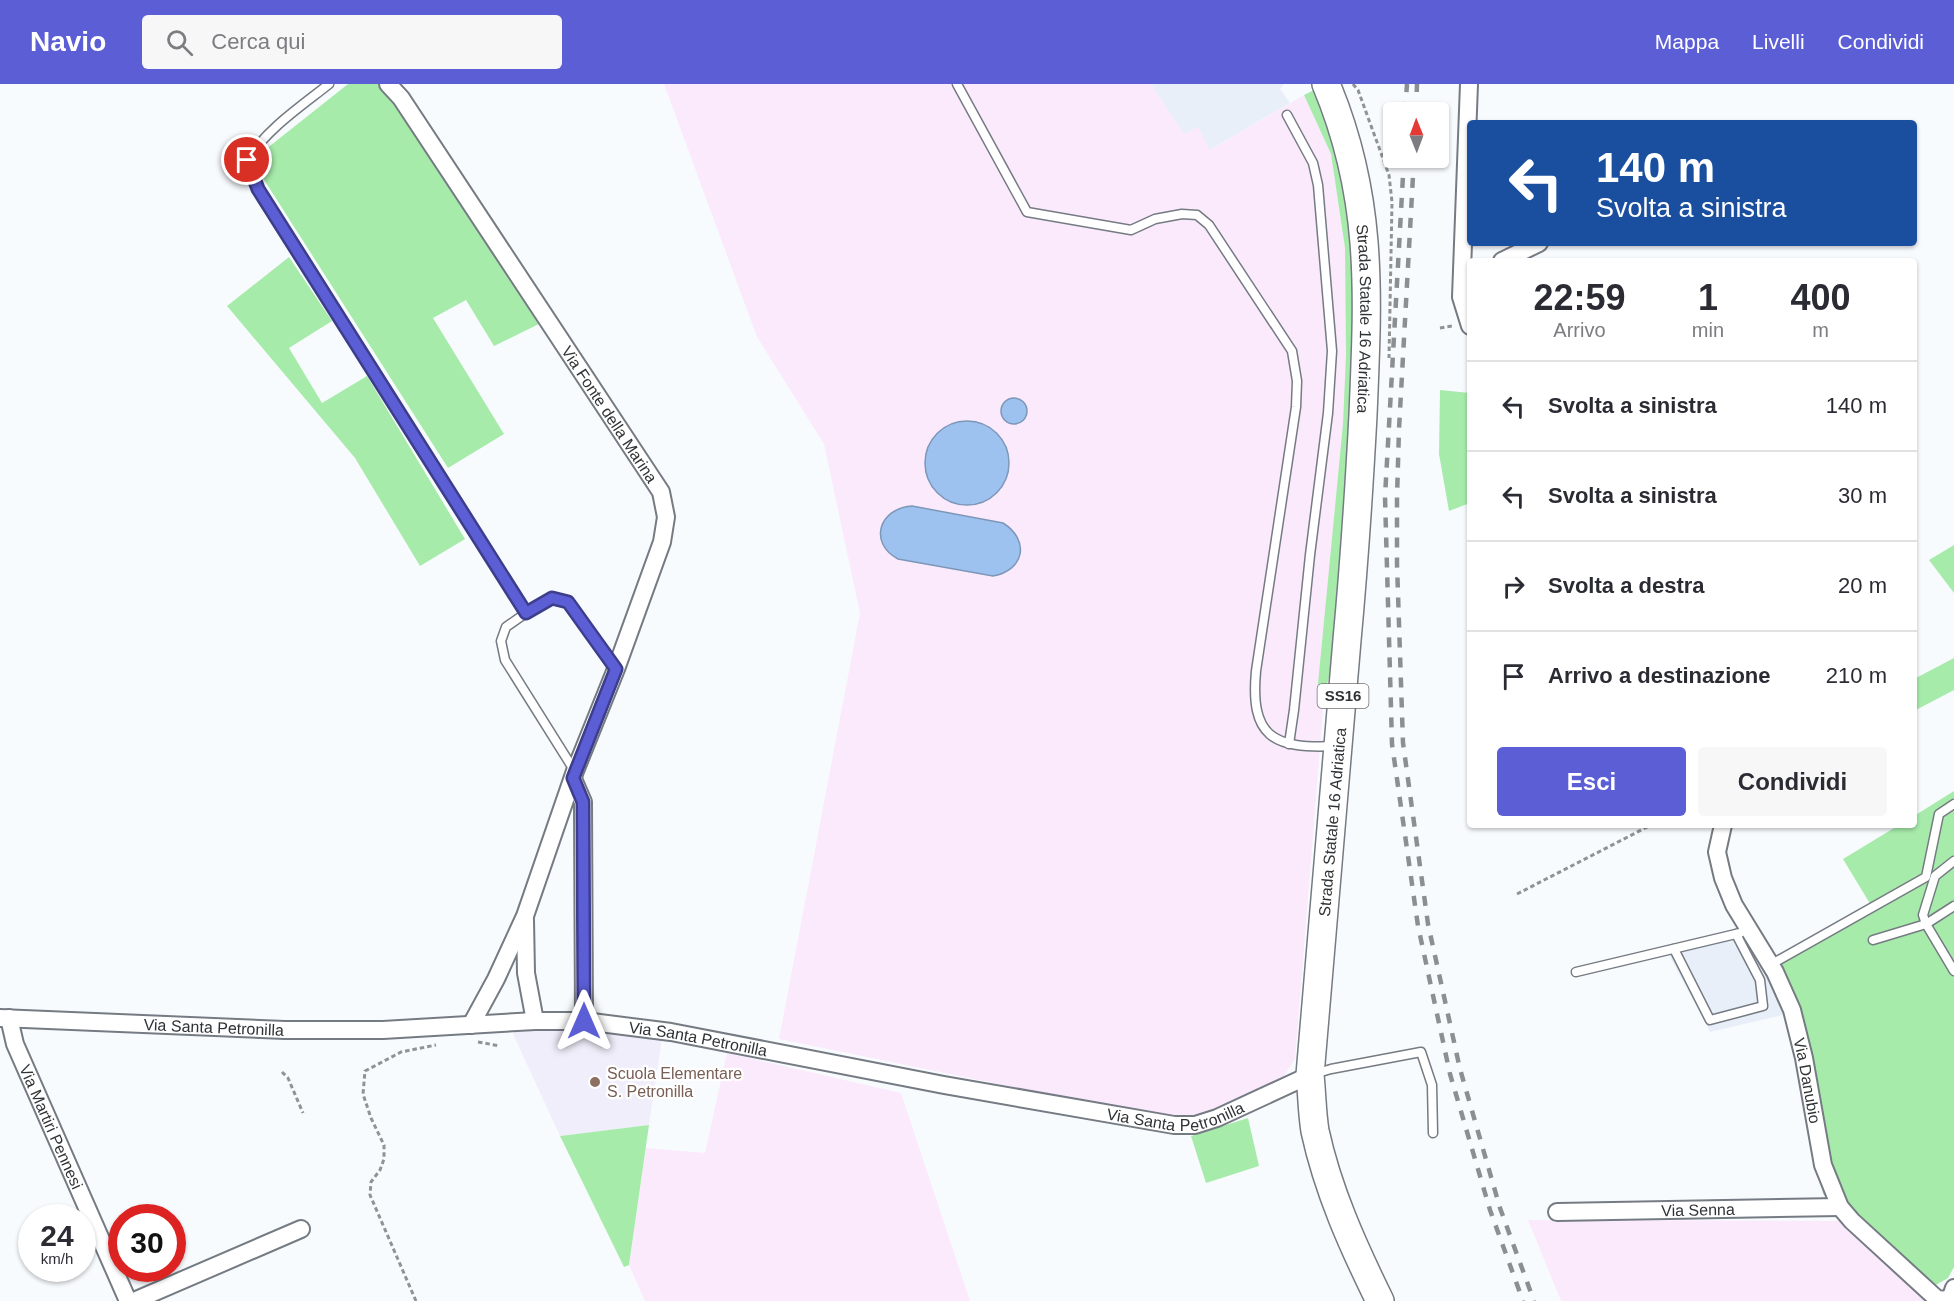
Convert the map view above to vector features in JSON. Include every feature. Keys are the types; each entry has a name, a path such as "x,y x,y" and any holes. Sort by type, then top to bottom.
{"main road":[{"name":"Strada Statale 16 Adriatica","path":"1326,84 1343,130 1357,181 1365,238 1367,283 1357,530 1310,1075 1315,1130 1330,1189 1351,1241 1380,1301"}],"street":[{"name":"Via Fonte della Marina","path":"388,84 401,98 661,492 666,517 662,542 616,669 574,775 525,916 470,1033"},
{"path":"1468,84 1468,120"},
{"path":"1467,180 1466,275 1461,297 1467,316"},
{"path":"1508,258 1533,246"},
{"path":"574,775 583,802 584,1021"},
{"name":"Via Danubio","path":"1723,828 1717,852 1718,863 1743,933 1770,964 1792,1010 1804,1058 1823,1165 1840,1207 1852,1221 1944,1297"},
{"name":"Via Fonte della Marina","path":"525,916 526,973 535,1021"},
{"name":"Via Santa Petronilla","path":"4,1018 285,1030 470,1033 535,1021 584,1021 671,1032 1174,1125 1195,1125 1217,1118 1310,1075"},
{"name":"Via Martiri Pennesi","path":"4,1018 128,1301"},
{"name":"Via Senna","path":"1557,1212 1840,1207"},
{"path":"134,1301 301,1229"}],"lane":[{"path":"329,84 273,129 257,145 247,160 251,173 258,189 526,613"},
{"path":"957,84 1027,212 1131,230 1155,219 1182,214 1197,215 1209,225 1292,351 1297,381 1296,407 1256,671 1255,702 1259,720 1266,731 1279,741 1310,747 1338,745"},
{"path":"1287,115 1313,163 1318,185 1332,351 1328,413 1289,744"},
{"path":"574,775 505,660 501,641 506,627 552,598 568,602 616,669"},
{"path":"1770,964 1926,877 1939,814 1954,804"},
{"path":"1953,969 1923,915 1935,876 1954,861"},
{"path":"1873,940 1926,924 1954,906"},
{"path":"1576,972 1674,949 1743,933 1760,980 1763,1006 1710,1020 1674,949"},
{"path":"1310,1075 1421,1052 1432,1085 1433,1133"}],"path":[{"path":"1517,894 1645,828"},
{"path":"470,1033 500,1046"},
{"path":"416,1301 370,1195 371,1182 380,1170 384,1159 384,1145 363,1094 365,1071 401,1052 440,1044"},
{"path":"282,1072 288,1078 303,1113"}],"shaded area":[{"path":"664,84 1151,84 1184,134 1198,127 1210,150 1304,95 1331,154 1345,248 1347,412 1295,1059 1278,1085 1198,1118 1174,1120 779,1039 860,613 824,444 757,337"},
{"path":"1151,84 1284,84 1280,89 1290,103 1210,150 1184,135"},
{"path":"1746,935 1773,981 1787,1014 1710,1032 1669,955"},
{"name":"Scuola Elementare S. Petronilla","path":"595,1029 662,1038 649,1125 560,1136 513,1030"},
{"path":"727,1053 901,1093 970,1301 645,1301 629,1265 646,1148 705,1153"},
{"path":"1528,1220 1843,1221 1928,1297 1925,1301 1561,1301"}],"green space":[{"path":"348,84 383,84 543,322 494,346 466,300 433,318 504,434 448,468 261,175 261,153"},
{"path":"1318,88 1352,188 1356,384 1333,663 1324,695 1317,694 1343,424 1346,355 1345,248 1331,154 1304,95"},
{"path":"289,257 332,321 289,348 322,403 367,376 465,539 420,566 355,458 227,306"},
{"path":"1440,390 1467,393 1467,504 1449,511 1439,454"},
{"path":"1954,545 1954,593 1929,560"},
{"path":"1954,658 1954,690 1917,709 1917,677"},
{"path":"1954,791 1954,1267 1948,1278 1934,1286 1920,1280 1823,1194 1804,1063 1776,967 1872,907 1843,859 1894,828 1917,828 1917,814"},
{"path":"1248,1118 1259,1166 1206,1183 1191,1136"},
{"path":"649,1125 629,1265 624,1267 560,1136"}],"water":[{"path":"1014,398 1023,402 1027,411 1023,420 1014,424 1005,420 1001,411 1005,402"},
{"path":"967,421 983,424 997,433 1006,447 1009,463 1006,479 997,493 983,502 967,505 951,502 937,493 928,479 925,463 928,447 937,433 951,424"},
{"path":"912,506 1003,523 1012,530 1020,546 1017,561 1004,573 993,576 898,559 883,544 881,527 892,513"}],"railway":[{"path":"1406,102 1407,84"},
{"path":"1416,102 1417,84"},
{"path":"1403,168 1385,497 1392,744 1418,926 1450,1074 1490,1210 1523,1301"},
{"path":"1413,168 1397,497 1403,743 1428,924 1460,1069 1500,1208 1534,1301"}],"place":[{"name":"Scuola Elementare S. Petronilla","path":"595,1082"}],"route":[{"path":"247,160 258,189 526,613 552,598 568,602 616,669 573,778 583,802 584,1021"}]}
